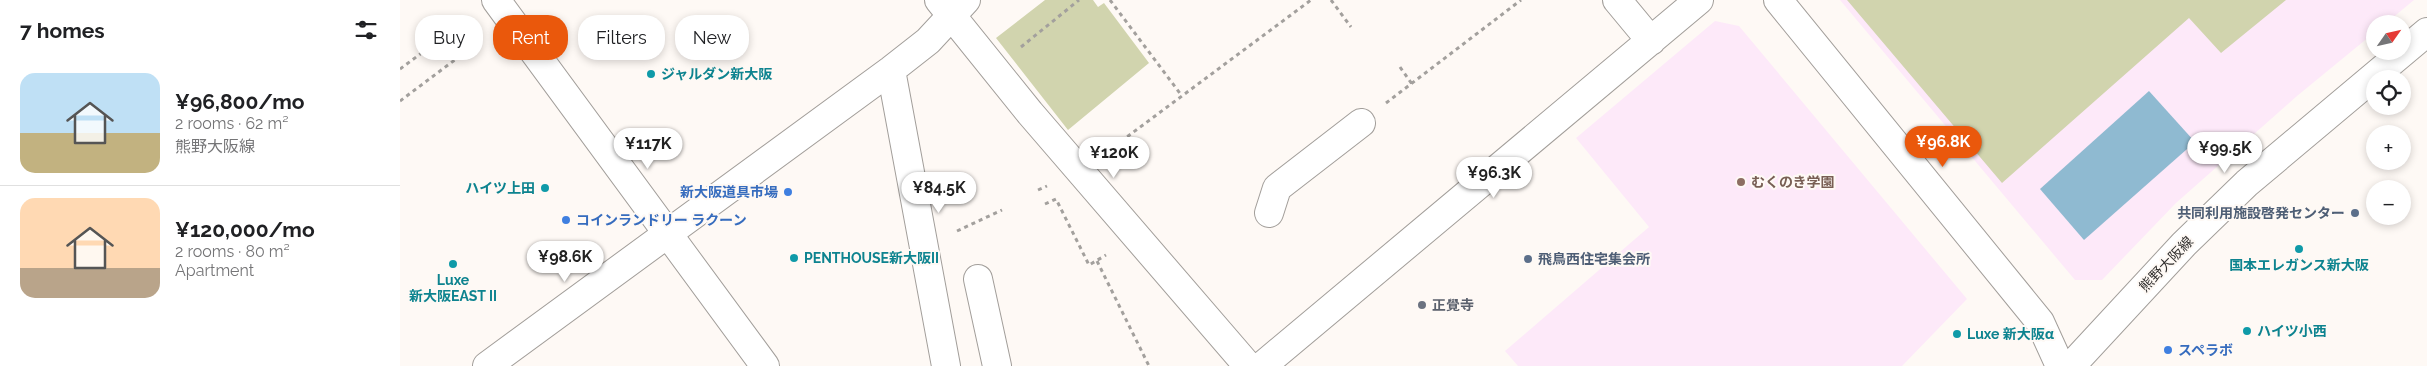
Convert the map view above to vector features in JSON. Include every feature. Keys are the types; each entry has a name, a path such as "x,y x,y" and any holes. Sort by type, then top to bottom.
{"street":[{"path":"496,0 765,366"},
{"path":"1617,0 1651,41"},
{"path":"1262,366 1699,0"},
{"path":"1778,0 2040,322 2060,366"},
{"path":"486,366 891,70 928,41 952,5 1080,172 1248,366"},
{"name":"熊野大阪線","path":"2070,366 2184,244 2247,183 2427,32"},
{"path":"891,70 946,366"},
{"path":"1270,213 1277,188 1361,123"},
{"path":"978,279 997,366"}],"path":[{"path":"1020,48 1078,0"},
{"path":"1110,0 1182,96"},
{"path":"1080,172 1310,0"},
{"path":"1331,0 1351,27"},
{"path":"1361,123 1521,0"},
{"path":"400,69 415,58"},
{"path":"400,101 455,60"},
{"path":"1400,67 1412,84"},
{"path":"1038,190 1049,185"},
{"path":"1045,204 1056,199 1089,264 1098,260 1149,366"},
{"path":"952,222 954,232 1002,210"}],"shaded area":[{"path":"1840,0 2414,0 2396,15 2366,15 2366,39 2297,96 2176,203 2102,280 2075,280"},
{"name":"むくのき学園","path":"1715,21 1739,26 1967,299 1902,366 1518,366 1505,351 1649,227 1576,138"}],"green space":[{"path":"1045,0 1093,0 1098,7 1104,3 1149,63 1068,130 996,38"},
{"path":"1847,0 2286,0 2221,53 2189,18 2002,183"}],"water":[{"path":"2149,91 2195,142 2084,240 2040,189"}],"place":[{"name":"ジャルダン新大阪","path":"651,74"},
{"name":"むくのき学園","path":"1741,182"},
{"name":"ハイツ上田","path":"545,188"},
{"name":"新大阪道具市場","path":"788,192"},
{"name":"共同利用施設啓発センター","path":"2355,213"},
{"name":"コインランドリー ラクーン","path":"566,220"},
{"name":"国本エレガンス新大阪","path":"2299,249"},
{"name":"PENTHOUSE新大阪II","path":"794,258"},
{"name":"飛鳥西住宅集会所","path":"1528,259"},
{"name":"Luxe 新大阪EAST II","path":"453,264"},
{"name":"正覺寺","path":"1422,305"},
{"name":"ハイツ小西","path":"2247,331"},
{"name":"Luxe 新大阪α","path":"1957,334"},
{"name":"スペラボ","path":"2168,350"}]}
